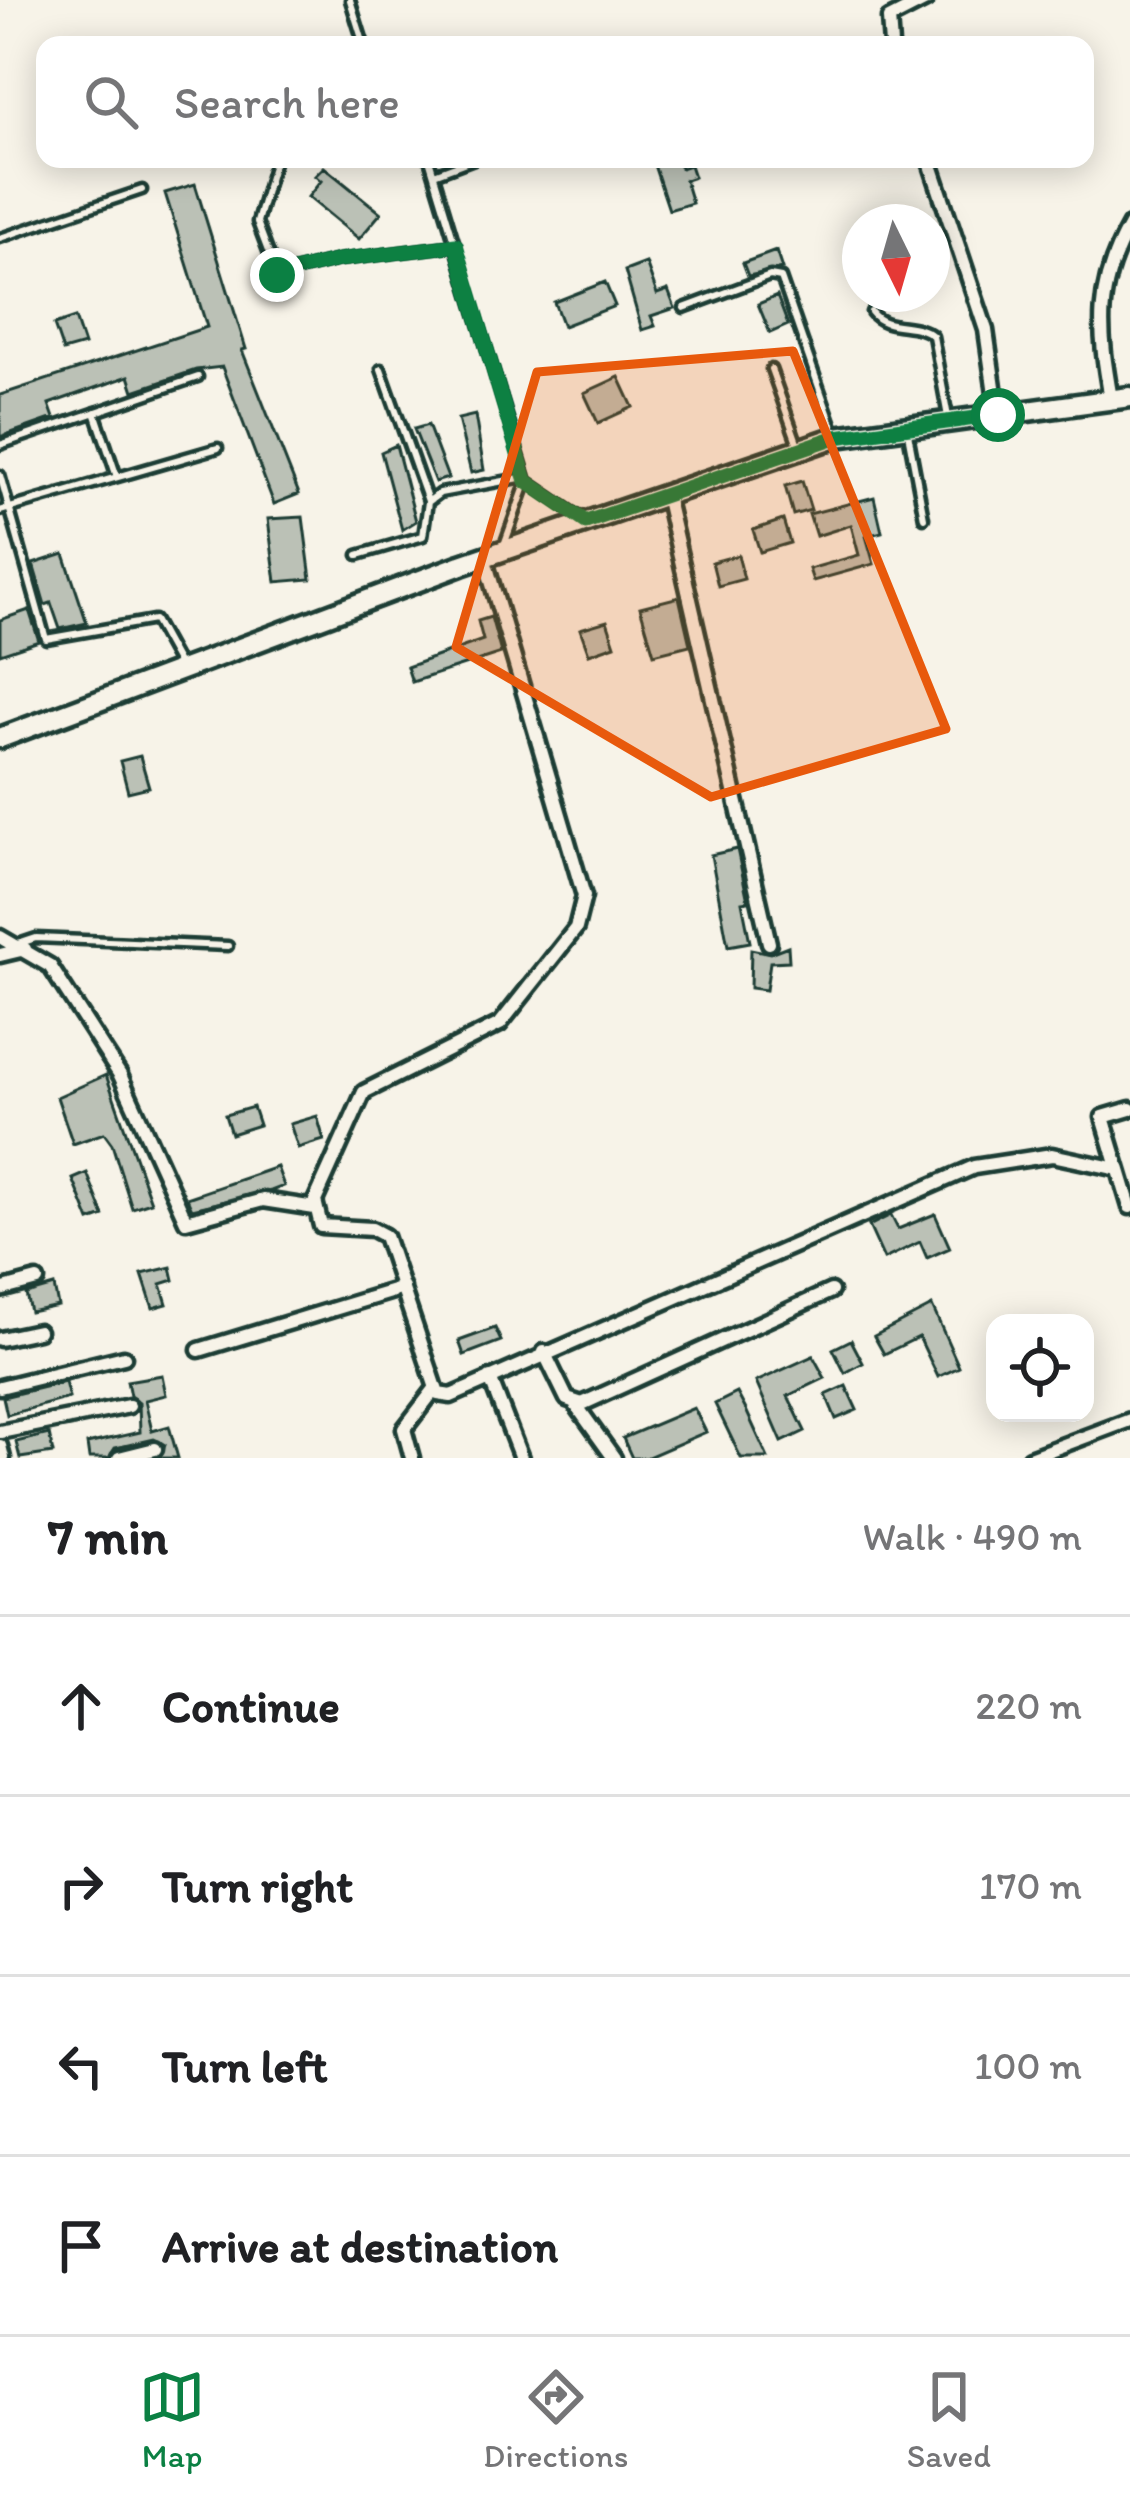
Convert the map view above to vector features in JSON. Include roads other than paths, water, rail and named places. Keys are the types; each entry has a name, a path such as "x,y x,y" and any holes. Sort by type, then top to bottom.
{"main road":[{"path":"0,738 493,554 836,437 1121,398"}],"street":[{"path":"890,36 889,19 926,0"},
{"path":"932,168 986,330 998,415"},
{"path":"1121,398 1098,315 1130,225"},
{"path":"666,495 769,943"},
{"path":"434,1390 380,1231 328,1230 320,1226 315,1208 364,1092 500,1024 582,919 584,896 493,554"},
{"path":"0,937 50,966 120,1075 186,1221 263,1200 315,1208"},
{"path":"0,956 21,946"},
{"path":"1130,1109 1103,1117 1130,1207"},
{"path":"434,1390 452,1396 974,1166 1052,1155 1118,1168"},
{"path":"0,1290 37,1280"},
{"path":"199,1350 403,1288"},
{"path":"576,1405 831,1291"},
{"path":"0,1339 38,1331"},
{"path":"544,1352 566,1399 576,1405 614,1458"},
{"path":"0,1387 124,1357"},
{"path":"490,1378 521,1458"},
{"path":"412,1458 404,1429 434,1390"},
{"path":"0,1432 129,1406"},
{"path":"1030,1458 1130,1420"},
{"path":"0,1446 3,1458"},
{"path":"119,1458 155,1449"}],"lane":[{"path":"350,0 361,36"},
{"path":"272,168 256,222 277,275 339,260 456,245"},
{"path":"432,168 526,479 586,522"},
{"path":"434,175 452,168"},
{"path":"0,238 142,190"},
{"path":"684,308 770,276 781,278 836,437"},
{"path":"871,312 881,322 925,329 933,336 949,422"},
{"path":"358,555 422,536 428,502 381,369"},
{"path":"771,369 799,450"},
{"path":"0,445 198,377"},
{"path":"94,412 117,476"},
{"path":"907,427 924,518"},
{"path":"4,509 218,448"},
{"path":"0,475 4,509 46,639 154,620 181,670"},
{"path":"428,502 440,493 526,479"},
{"path":"493,554 526,479"},
{"path":"21,946 36,938 228,946"}]}
